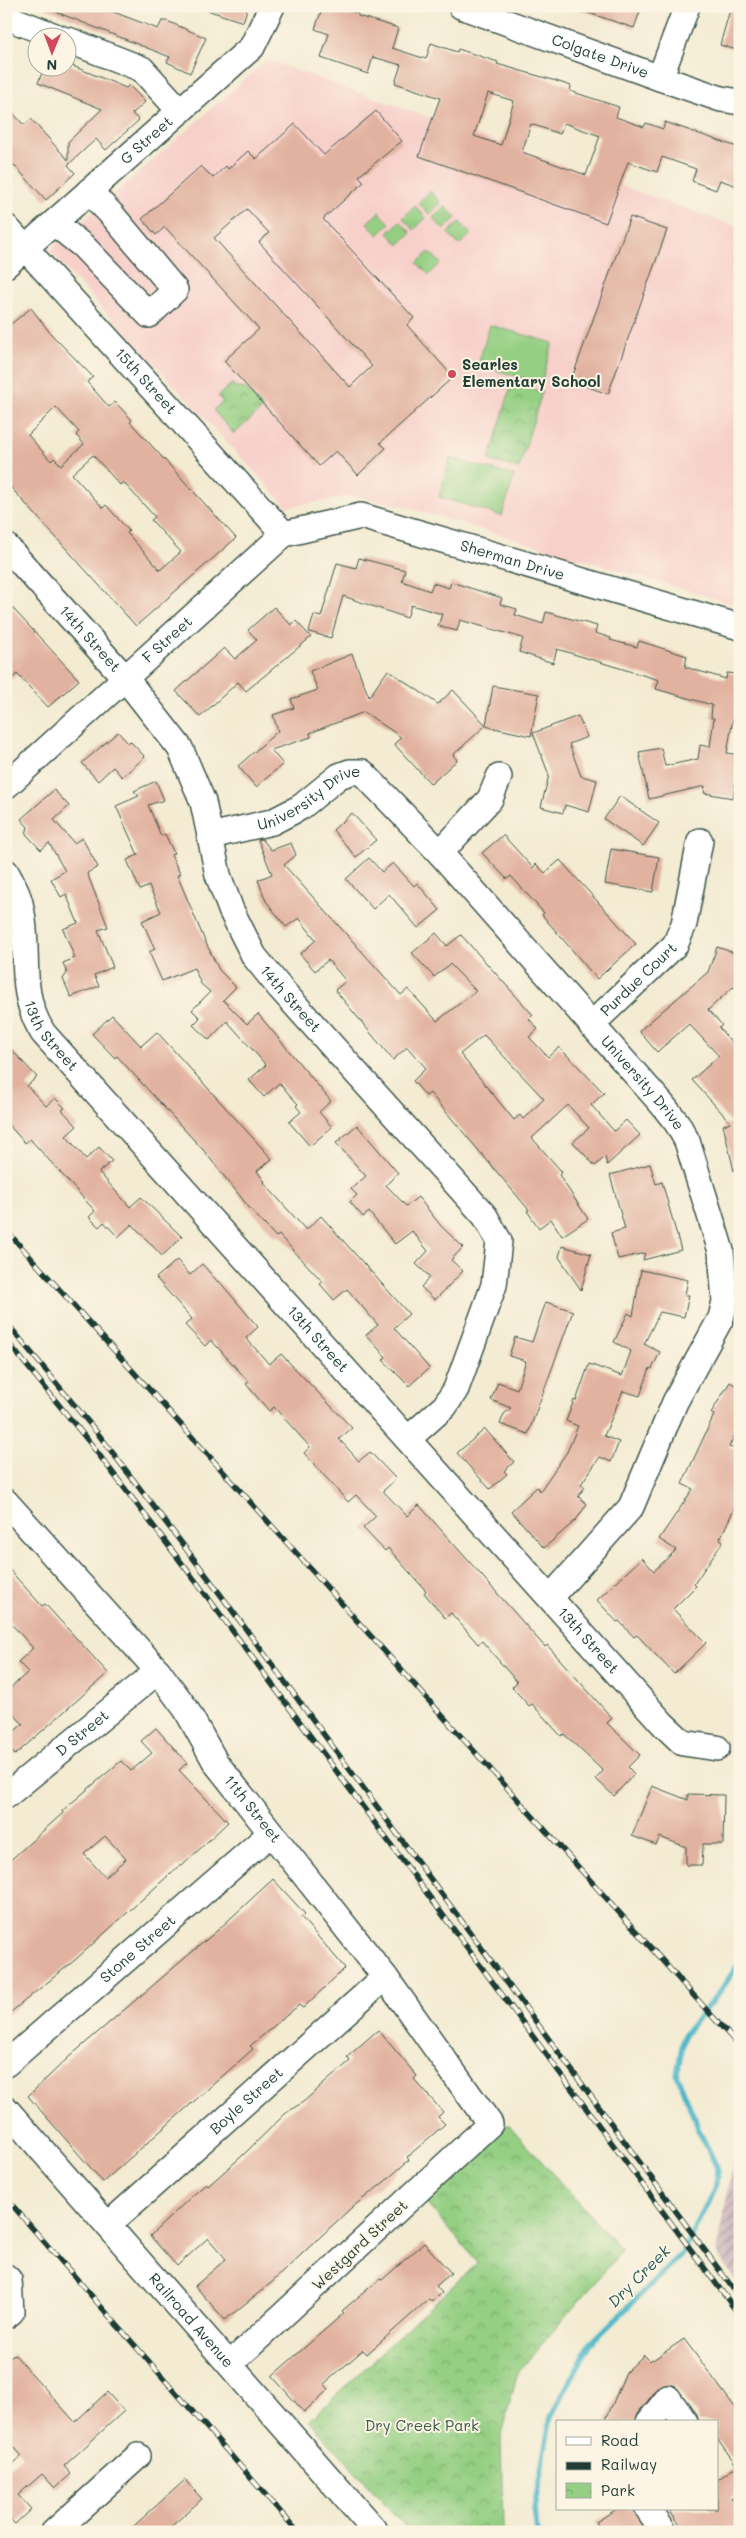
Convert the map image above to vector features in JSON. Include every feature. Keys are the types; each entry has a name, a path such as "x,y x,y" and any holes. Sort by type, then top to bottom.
{"street":[{"name":"G Street","path":"6,265 252,47 272,6"},
{"name":"Colgate Drive","path":"462,6 660,78 721,99 740,102"},
{"path":"660,78 687,6"},
{"path":"6,17 34,28"},
{"path":"78,44 142,69 180,111"},
{"path":"54,223 83,246 149,314 175,290 113,216 89,191"},
{"name":"15th Street","path":"6,227 284,534"},
{"name":"Sherman Drive","path":"284,534 361,516 740,627"},
{"name":"F Street","path":"6,786 284,534"},
{"name":"14th Street","path":"6,546 126,679 180,748 203,802 218,875 231,910 254,956 280,988 485,1216 499,1242 494,1285 456,1389 445,1406 409,1438"},
{"name":"University Drive","path":"210,836 272,822 301,807 339,776 350,772 362,772 374,782 440,853 661,1102 677,1123 686,1141 721,1251 725,1301 721,1318 675,1402 632,1507 551,1597"},
{"path":"440,853 490,799 499,777"},
{"name":"Purdue Court","path":"591,1025 675,946 684,924 700,841"},
{"name":"13th Street","path":"6,872 21,908 28,1000 35,1019 44,1033 409,1438 663,1724 683,1743 717,1748"},
{"name":"11th Street","path":"6,1502 158,1671 186,1709 216,1763 385,1977 490,2124"},
{"name":"D Street","path":"6,1796 158,1671"},
{"name":"Stone Street","path":"6,2064 271,1833"},
{"name":"Boyle Street","path":"108,2225 385,1977"},
{"name":"Railroad Avenue","path":"6,2109 376,2532"},
{"name":"Westgard Street","path":"230,2364 490,2124"},
{"path":"6,2277 9,2280 9,2314"},
{"path":"651,2420 668,2398 684,2420"},
{"path":"54,2532 138,2456"},
{"path":"649,2510 664,2532"}],"shaded area":[{"name":"Searles Elementary School","path":"267,60 740,228 740,606 406,507 353,496 287,507 49,251"},
{"path":"740,2126 740,2286 716,2253"}],"green space":[{"path":"430,191 441,203 429,214 418,203"},
{"path":"415,206 426,218 414,230 403,218"},
{"path":"445,206 456,218 444,230 433,218"},
{"path":"379,212 390,223 378,235 367,223"},
{"path":"400,221 411,233 399,245 388,233"},
{"path":"460,222 471,234 459,245 448,233"},
{"path":"429,252 441,263 429,275 417,263"},
{"path":"490,325 553,343 541,383 478,365"},
{"path":"232,383 237,388 246,389 263,408 234,434 213,410 223,402 218,396"},
{"path":"512,383 542,392 519,469 489,460"},
{"path":"450,458 514,476 502,516 439,497"},
{"name":"Dry Creek Park","path":"508,2124 622,2251 518,2372 501,2435 503,2532 410,2532 309,2421 478,2262 423,2200"}],"building":[{"path":"41,6 98,6 158,29 162,21 167,21 206,38 190,73 167,62 170,57"},
{"path":"204,6 248,6 243,22 204,9"},
{"path":"323,6 338,6 358,14 358,16 398,28 392,48 426,59 431,43 457,52 458,49 498,62 497,64 571,86 570,91 619,107 616,117 644,127 646,123 663,129 665,122 740,148 740,187 720,180 716,190 692,181 696,169 662,157 657,172 628,162 606,223 419,156 440,98 395,83 401,65 373,57 368,74 321,58 329,34 315,29","holes":["488,93 514,101 501,145 474,136","564,123 600,136 586,175 522,152 531,124 560,134"]},
{"path":"578,6 642,6 634,28 577,9"},
{"path":"731,6 740,6 740,51 720,45"},
{"path":"78,68 126,88 129,85 145,102 132,114 139,120 106,150 96,139 68,165 75,173 46,200 14,165 6,171 6,106 24,125 31,119 68,160 68,142 102,109 38,83 40,78 78,78"},
{"path":"376,111 402,141 359,176 364,182 323,219 414,318 407,325 453,377 380,443 386,448 358,475 336,451 319,466 224,361 259,329 165,227 156,235 142,219 201,166 213,178 226,166 228,169 248,151 256,159 295,124 324,155","holes":["247,209 269,233 259,242 372,366 350,387 214,238"]},
{"path":"630,217 667,230 608,394 571,381"},
{"path":"31,308 51,334 93,377 87,382 109,407 115,402 132,420 130,422 236,538 136,626 6,482 6,328","holes":["56,407 79,432 76,435 84,444 61,465 54,458 51,461 28,435","93,455 120,485 123,482 155,517 151,520 181,552 160,570 127,533 129,531 106,505 103,508 72,474"]},
{"path":"359,558 405,570 402,581 430,591 433,583 449,588 451,582 502,598 500,604 517,609 515,615 543,624 546,612 597,626 595,633 611,638 610,640 637,647 639,641 687,656 685,667 726,679 727,673 740,674 740,720 733,719 727,753 740,755 733,798 704,793 705,786 649,799 639,752 661,748 665,766 698,759 700,745 710,747 714,718 711,718 712,705 656,689 659,680 557,649 553,663 519,652 523,638 460,620 457,631 438,626 442,614 411,605 407,618 343,596 331,638 309,632 314,615 321,617 337,563 356,568"},
{"path":"6,601 79,680 48,707 17,674 6,684"},
{"path":"274,607 291,625 296,621 311,637 246,691 238,682 200,717 176,691 224,648 235,659 257,640 248,630"},
{"path":"352,654 369,697 388,670 438,704 453,690 486,725 493,686 539,694 531,736 485,726 453,755 457,760 431,784 394,744 401,737 364,712 310,733 311,737 271,750 283,764 256,787 238,766 278,731 273,715 294,708 291,699 318,690 310,671"},
{"path":"578,716 587,737 569,744 581,776 597,780 589,812 565,805 563,813 541,807 549,775 533,733"},
{"path":"118,732 128,743 130,741 145,757 122,777 113,767 98,781 82,763"},
{"path":"156,781 164,800 148,805 161,836 165,834 174,853 171,855 180,874 177,875 219,970 236,987 223,1000 247,1024 258,1014 331,1101 319,1112 332,1127 310,1146 289,1122 301,1112 296,1106 298,1104 279,1083 264,1097 249,1080 266,1065 227,1021 209,1040 193,1025 200,1018 192,1010 210,992 201,984 194,968 162,981 149,952 155,949 142,921 161,912 149,886 140,890 127,860 138,855 116,806 139,796 134,791"},
{"path":"54,790 69,806 54,820 74,843 82,838 98,867 87,873 108,927 98,930 113,967 94,975 99,986 71,997 63,979 67,973 63,963 75,958 63,929 78,923 66,894 61,897 51,879 65,871 49,843 41,850 26,834 28,827 21,819"},
{"path":"620,796 659,823 643,846 604,819"},
{"path":"352,813 376,840 356,857 333,830"},
{"path":"503,835 533,868 536,864 545,873 560,860 636,944 597,979 542,915 544,913 511,876 507,879 482,853"},
{"path":"262,839 271,850 291,843 296,855 284,865 401,995 408,989 437,1021 476,991 450,964 434,977 412,953 436,933 447,946 461,935 533,1015 529,1019 538,1029 529,1037 548,1057 559,1047 604,1093 591,1105 614,1131 626,1120 640,1135 607,1165 605,1157 595,1166 573,1142 589,1128 568,1105 532,1138 562,1172 559,1175 588,1219 562,1236 551,1219 539,1228 527,1211 529,1210 430,1093 426,1096 413,1081 426,1068 407,1047 393,1060 335,990 346,981 328,960 315,971 300,954 316,940 299,918 286,927 266,901 258,880 272,874 258,840","holes":["484,1035 544,1099 523,1119 520,1115 514,1120 460,1054"]},
{"path":"611,849 659,857 653,892 605,884"},
{"path":"369,858 382,872 393,863 414,886 417,883 440,910 418,928 389,894 373,909 346,879"},
{"path":"717,947 740,955 740,990 733,987 708,1010 722,1025 719,1028 740,1052 740,1170 734,1171 723,1125 731,1123 692,1080 719,1056 689,1024 657,1052 639,1031 708,972"},
{"path":"112,1015 141,1046 157,1032 272,1159 257,1171 264,1183 306,1230 321,1216 409,1314 394,1328 429,1368 409,1386 383,1360 386,1357 366,1335 378,1325 347,1289 334,1300 320,1284 323,1282 279,1235 276,1237 252,1211 204,1151 117,1056 115,1058 92,1034"},
{"path":"6,1044 37,1077 27,1086 46,1106 55,1098 65,1108 62,1110 77,1126 66,1136 86,1159 99,1147 112,1161 99,1172 130,1207 141,1197 182,1237 162,1256 132,1224 118,1237 104,1222 99,1227 89,1217 95,1211 30,1139 25,1143 6,1122"},
{"path":"357,1125 398,1173 386,1185 406,1206 418,1197 441,1226 463,1247 451,1260 463,1271 435,1300 421,1287 430,1277 416,1264 428,1251 412,1231 395,1244 369,1212 363,1217 350,1202 357,1195 351,1189 366,1176 336,1143"},
{"path":"650,1164 656,1184 662,1182 681,1250 643,1260 645,1253 618,1259 611,1233 625,1229 610,1175"},
{"path":"562,1246 591,1254 581,1290 559,1257"},
{"path":"177,1260 190,1275 202,1264 219,1281 258,1327 246,1338 269,1364 281,1354 352,1428 339,1439 359,1461 370,1452 396,1479 383,1491 407,1516 419,1505 545,1647 547,1645 612,1718 607,1723 640,1755 628,1767 634,1774 614,1796 596,1779 603,1771 564,1734 561,1736 532,1704 529,1706 512,1687 517,1682 482,1641 478,1644 451,1613 445,1618 424,1593 426,1591 388,1548 385,1551 363,1528 376,1516 356,1495 348,1502 304,1453 310,1447 274,1407 269,1411 246,1384 249,1382 211,1340 205,1346 185,1325 192,1319 156,1278"},
{"path":"641,1270 688,1280 685,1295 689,1295 684,1317 660,1312 644,1344 660,1352 652,1369 650,1368 640,1396 623,1391 604,1436 619,1442 611,1462 600,1457 581,1484 585,1487 578,1496 587,1504 576,1520 544,1548 511,1511 537,1487 540,1491 567,1452 578,1426 566,1421 574,1400 576,1401 589,1364 622,1376 631,1351 614,1342 628,1313 633,1316"},
{"path":"546,1302 573,1311 528,1434 500,1424 504,1414 511,1408 491,1400 498,1382 517,1389 526,1361 509,1356 515,1337 532,1342"},
{"path":"730,1382 740,1388 740,1424 729,1447 740,1451 740,1474 733,1489 740,1493 740,1496 720,1539 723,1541 694,1584 696,1586 673,1609 706,1643 674,1674 637,1635 634,1637 597,1600 642,1558 654,1571 676,1550 659,1539 693,1489 682,1484 714,1415 711,1413"},
{"path":"485,1429 514,1462 504,1471 507,1474 490,1489 457,1453"},
{"path":"6,1566 42,1606 45,1604 108,1673 15,1755 6,1745 6,1738 23,1724 6,1706 6,1692 28,1672 18,1662 33,1648 6,1618"},
{"path":"156,1728 187,1763 179,1770 228,1822 182,1866 180,1865 75,1960 6,2016 6,1864 63,1813 62,1811 121,1761 131,1771 152,1753 141,1741","holes":["105,1836 126,1859 105,1877 84,1854"]},
{"path":"652,1786 688,1800 688,1794 724,1795 723,1844 703,1844 702,1865 686,1865 686,1847 660,1837 656,1845 632,1836"},
{"path":"273,1879 305,1914 301,1917 345,1968 303,2008 299,2005 250,2046 253,2049 103,2182 28,2096 69,2057 219,1929"},
{"path":"378,2030 417,2076 414,2079 443,2112 438,2117 445,2124 407,2157 409,2160 351,2208 271,2283 225,2320 195,2286 226,2259 208,2238 177,2266 150,2236 191,2197 206,2184 208,2186 242,2156 286,2113 303,2102 350,2061 347,2057"},
{"path":"424,2243 451,2273 436,2286 442,2293 431,2302 429,2299 367,2354 363,2350 324,2384 329,2389 304,2412 272,2376 344,2313 342,2311 380,2279 382,2280"},
{"path":"684,2339 740,2414 740,2493 731,2499 740,2509 740,2532 685,2532 669,2510 718,2510 718,2479 737,2466 718,2439 718,2420 698,2420 697,2414 675,2386 668,2384 657,2389 638,2413 636,2420 606,2420 626,2372 644,2355 650,2361"},
{"path":"14,2354 75,2422 107,2392 124,2411 64,2466 71,2474 55,2488 42,2474 18,2495 31,2509 15,2524 6,2515 6,2470 22,2456 6,2438 6,2361"},
{"path":"185,2480 202,2499 165,2532 127,2532"},
{"path":"615,2510 635,2510 646,2532 602,2532 596,2522"}],"waterway":[{"name":"Dry Creek","path":"740,1635 740,1673"},
{"name":"Dry Creek","path":"537,2532 534,2509 551,2416 590,2344 682,2254 716,2186 717,2167 701,2135 677,2075 684,2035 721,1990 740,1962"}],"railway":[{"path":"6,1230 740,2047"},
{"path":"6,1322 99,1435 206,1575 740,2298"},
{"path":"6,1340 90,1443 197,1583 740,2316"},
{"path":"6,2198 298,2532"}],"place":[{"name":"Searles Elementary School","path":"452,374"}]}
